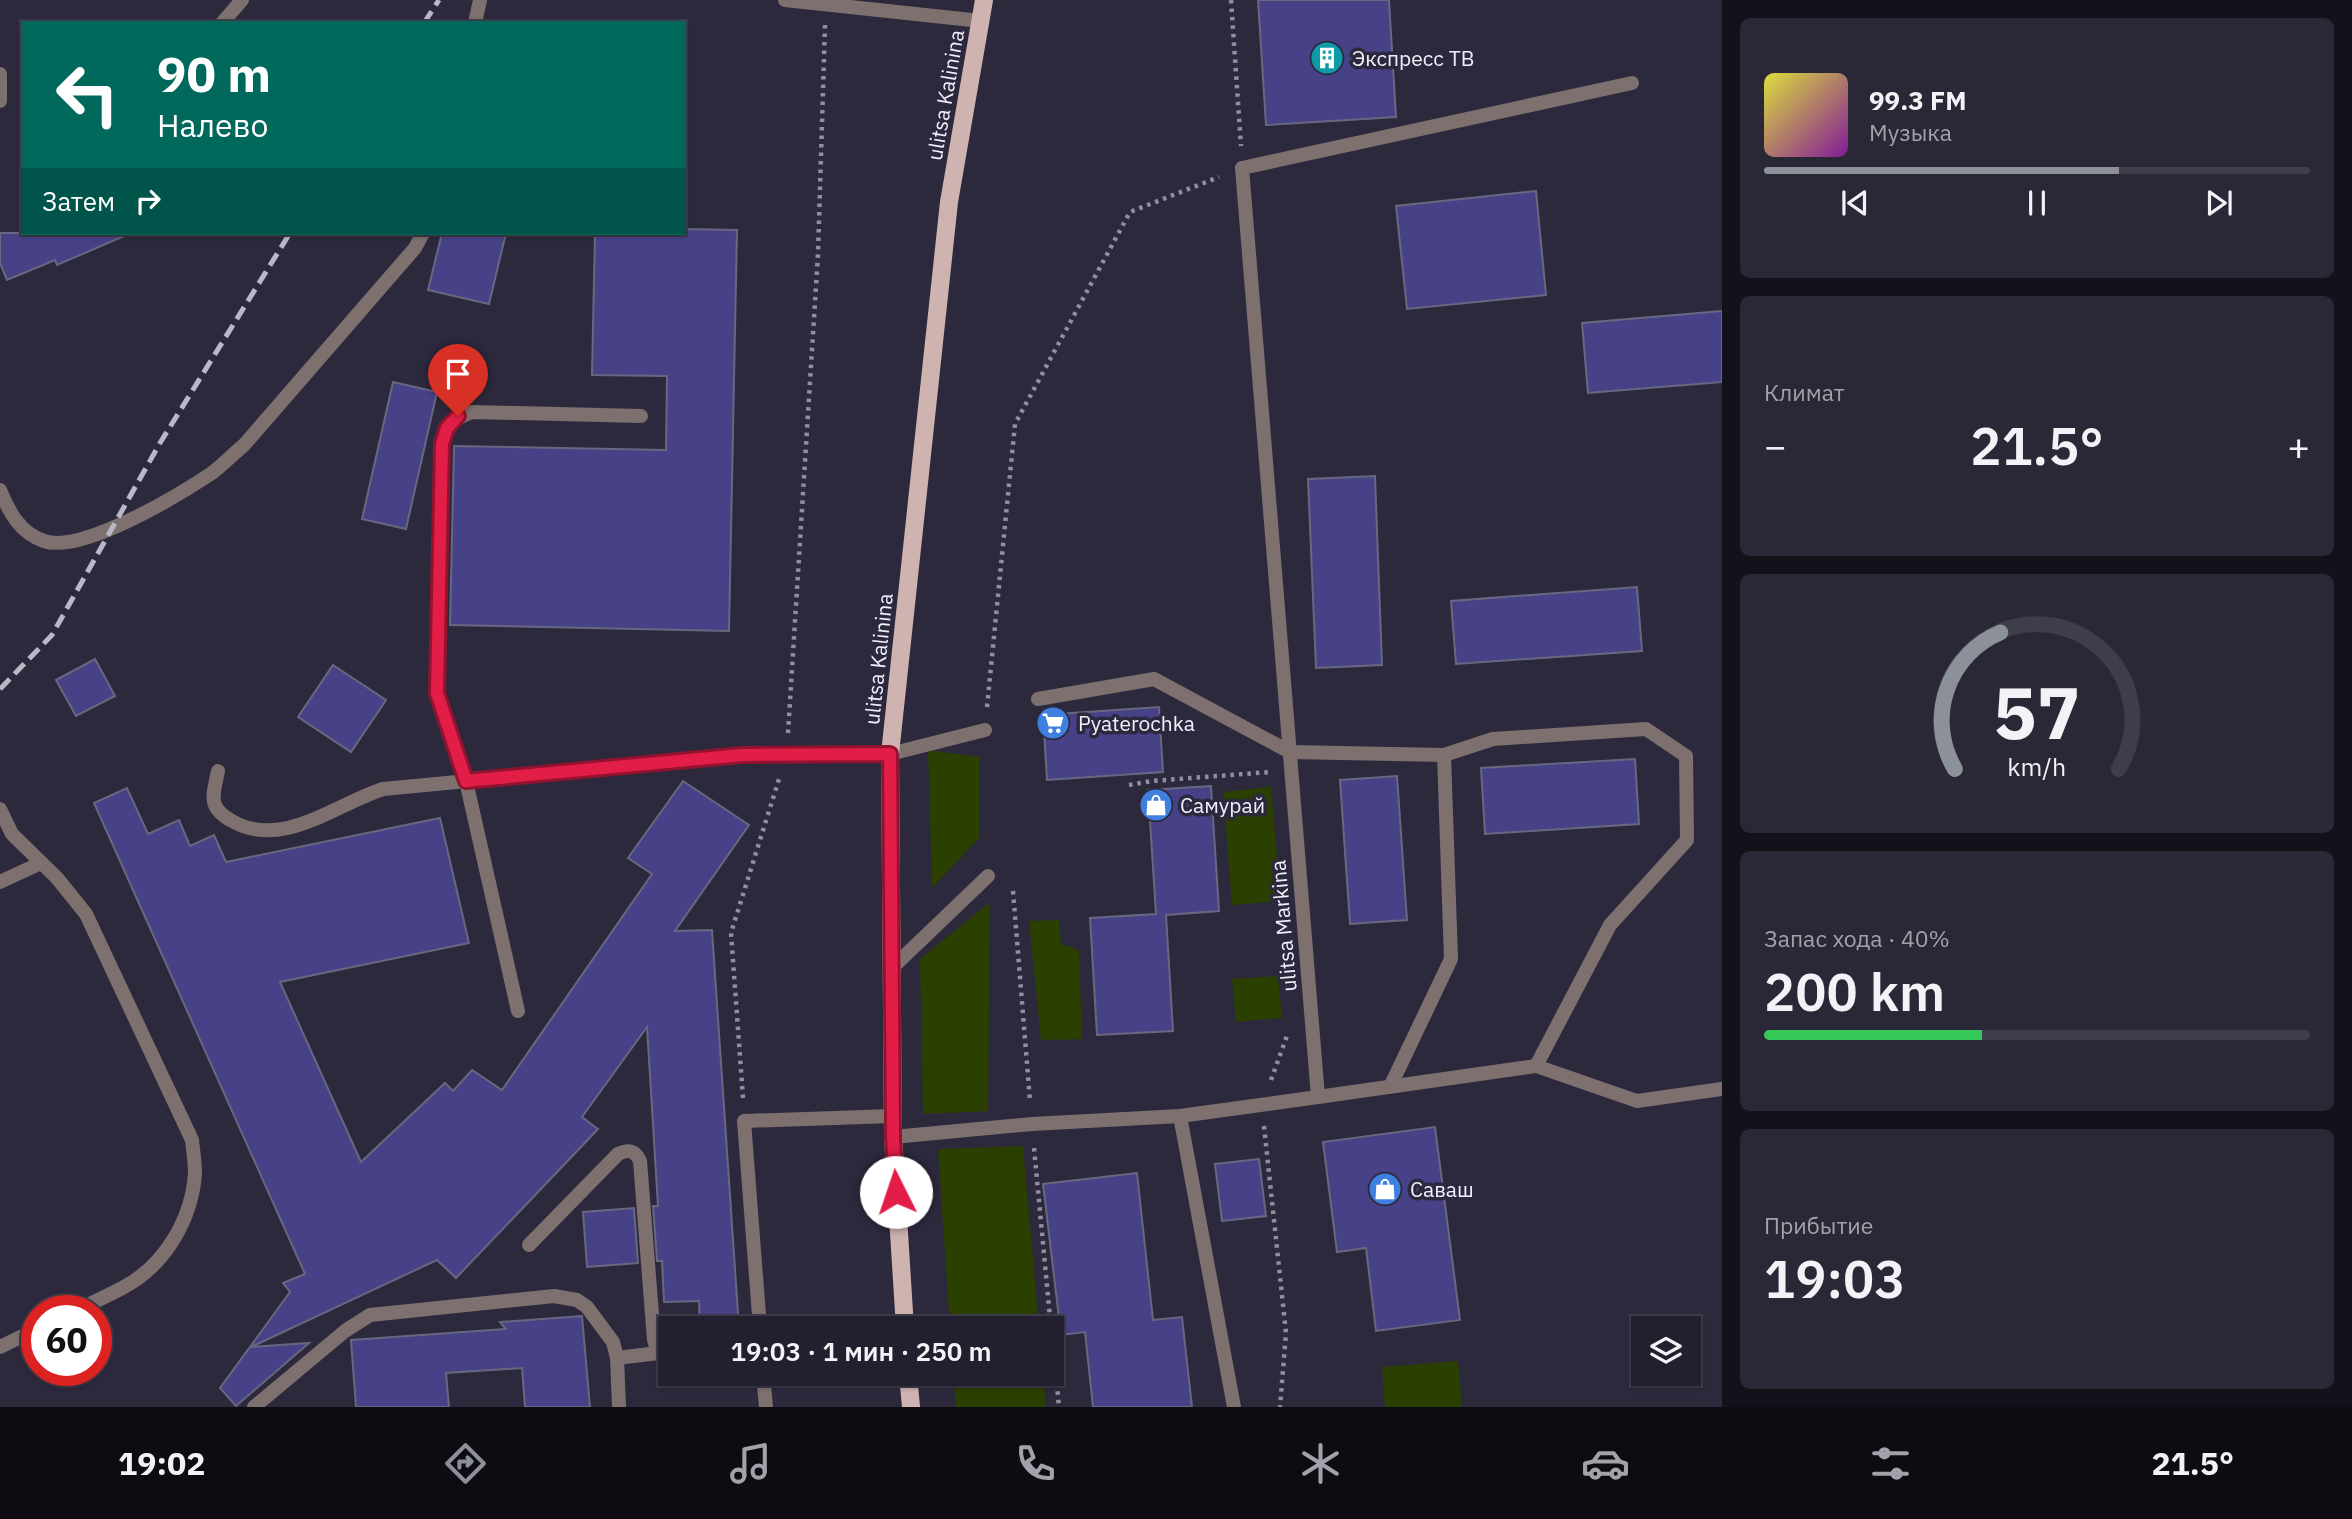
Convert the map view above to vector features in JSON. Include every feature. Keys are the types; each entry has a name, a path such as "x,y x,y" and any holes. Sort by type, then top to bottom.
{"main road":[{"name":"ulitsa Kalinina","path":"904,1316 893,1137 890,754 949,202 984,0"},
{"path":"909,1386 911,1407"}],"street":[{"path":"224,21 242,0"},
{"path":"475,21 480,0"},
{"path":"785,0 981,21"},
{"path":"0,74 0,101"},
{"path":"1242,168 1632,83"},
{"name":"ulitsa Markina","path":"1242,168 1318,1097"},
{"path":"0,489 17,522 30,534 46,542 63,543 88,539 159,506 214,472 244,444 407,257 422,235"},
{"path":"518,1011 466,781 437,693 442,444 447,428 458,416 472,412 641,416"},
{"path":"1038,699 1154,679 1290,752 1444,755 1493,739 1646,730 1686,756 1687,841 1610,925 1536,1066"},
{"path":"218,771 213,803 220,814 244,828 264,832 298,825 335,811 360,796 383,789 742,755 890,754 985,730"},
{"path":"1390,1087 1451,959 1444,755"},
{"path":"0,809 12,834 57,878 86,914 192,1140 195,1171 190,1204 177,1235 154,1264 126,1286 108,1295"},
{"path":"0,882 41,863"},
{"path":"893,967 988,876"},
{"path":"893,1137 1032,1124 1180,1116 1536,1066 1637,1101 1722,1089"},
{"path":"759,1316 744,1121 893,1116"},
{"path":"1180,1116 1234,1407"},
{"path":"529,1245 618,1154 625,1150 638,1155 654,1340 658,1353 617,1358"},
{"path":"254,1407 345,1331 370,1315 554,1296 577,1300 587,1307 613,1342 617,1358 619,1407"},
{"path":"0,1347 21,1337"},
{"path":"764,1386 766,1407"},
{"path":"274,1390 275,1407"}],"path":[{"path":"985,730 1015,424 1130,212 1242,168 1231,0"},
{"path":"744,1121 731,933 787,755 818,254 825,4"},
{"path":"1129,785 1292,771"},
{"path":"1280,1407 1286,1333 1261,1105 1292,1021"},
{"path":"1057,1386 1059,1407"}],"green space":[{"path":"928,750 979,757 979,838 932,888"},
{"path":"1271,787 1281,901 1232,905 1223,792"},
{"path":"990,902 988,1111 923,1114 920,959"},
{"path":"1059,920 1061,944 1079,950 1082,1039 1041,1040 1029,921"},
{"path":"1278,976 1282,1018 1236,1022 1232,979"},
{"path":"1023,1146 1038,1316 949,1316 938,1149"},
{"path":"1458,1361 1462,1407 1385,1407 1382,1367"},
{"path":"954,1386 1044,1386 1046,1407 956,1407"}],"building":[{"name":"Экспресс ТВ","path":"1258,0 1389,0 1396,117 1266,125"},
{"path":"1536,191 1546,295 1407,309 1396,206"},
{"path":"686,229 737,230 729,631 450,625 454,446 666,450 667,376 592,375 595,235 686,235"},
{"path":"0,233 126,235 57,265 55,260 7,280 0,263"},
{"path":"442,235 506,235 489,304 428,290"},
{"path":"1722,311 1722,382 1588,393 1582,323"},
{"path":"393,382 437,392 406,529 362,519"},
{"path":"1375,476 1382,665 1316,668 1308,479"},
{"path":"1637,587 1642,651 1456,664 1451,601"},
{"path":"95,659 115,696 76,716 56,680"},
{"path":"333,665 386,700 351,752 298,717"},
{"path":"1159,707 1163,772 1047,780 1043,715"},
{"path":"1635,759 1639,824 1485,834 1481,768"},
{"path":"1397,776 1407,920 1350,924 1340,780"},
{"path":"683,781 749,825 675,931 712,930 738,1316 700,1316 699,1301 664,1302 662,1261 657,1261 653,1206 658,1206 647,1027 582,1117 598,1129 456,1278 437,1260 251,1347 309,1343 236,1406 220,1388 290,1292 283,1283 305,1274 94,803 127,788 148,834 179,820 190,846 214,835 226,862 440,818 469,943 280,982 361,1162 445,1083 453,1091 472,1070 502,1090 652,874 628,858"},
{"path":"1211,786 1219,911 1166,915 1173,1031 1097,1035 1090,918 1156,914 1148,790"},
{"path":"1435,1127 1460,1320 1376,1331 1366,1248 1337,1252 1323,1142"},
{"path":"1259,1159 1266,1216 1222,1221 1215,1164"},
{"path":"1137,1173 1153,1320 1182,1317 1192,1407 1093,1407 1085,1332 1064,1335 1064,1316 1059,1316 1043,1184"},
{"path":"634,1208 638,1263 587,1267 583,1212"},
{"path":"582,1316 590,1407 525,1407 522,1368 446,1373 449,1407 356,1407 351,1340 506,1329 500,1322"}],"railway":[{"path":"425,21 439,0"},
{"path":"0,689 52,635 160,443 289,235"}],"place":[{"name":"Экспресс ТВ","path":"1327,58"},
{"name":"Pyaterochka","path":"1053,723"},
{"name":"Самурай","path":"1156,805"},
{"name":"Саваш","path":"1385,1189"}],"route":[{"path":"458,416 447,428 442,444 437,693 466,781 742,755 890,754 893,1137 896,1192"}]}
